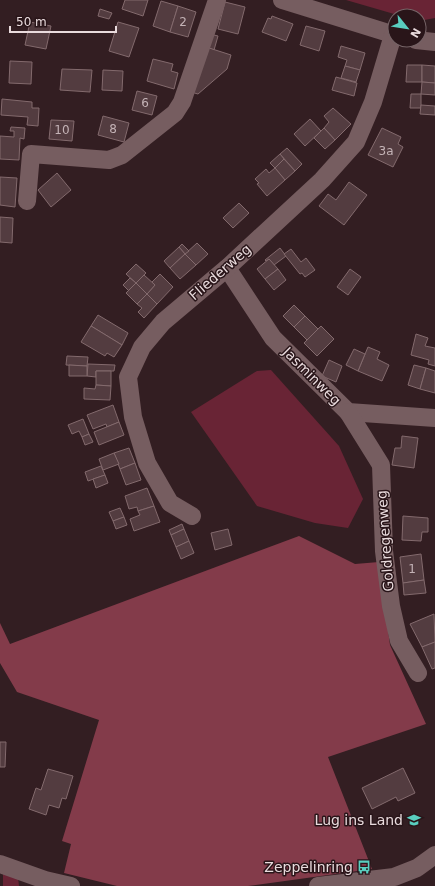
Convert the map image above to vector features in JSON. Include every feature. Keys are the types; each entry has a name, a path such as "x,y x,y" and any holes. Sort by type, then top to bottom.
{"street":[{"path":"27,201 31,154 109,160 122,155 175,113 182,102 217,0"},
{"path":"282,0 387,33"},
{"name":"Fliederweg","path":"192,516 170,503 148,463 133,417 128,377 142,347 163,322 227,268 322,180 356,142 373,102 390,48"},
{"name":"Jasminweg","path":"227,268 273,338 348,412 435,418"},
{"name":"Goldregenweg","path":"348,412 381,465 384,551 391,606 399,641 418,673"},
{"path":"318,886 395,882 435,854"},
{"path":"0,864 45,880 71,886"}],"shaded area":[{"path":"346,0 435,0 435,18 427,20 427,8 387,8 387,12"},
{"path":"271,370 339,446 363,499 348,528 315,523 257,506 191,412 257,371"},
{"path":"299,536 355,564 379,562 390,645 426,724 328,757 372,869 248,886 117,886 64,873 71,844 62,841 99,720 17,692 0,663 0,623 10,644"},
{"path":"3,872 18,877 19,886 3,886"}],"building":[{"path":"125,0 148,0 143,16 122,9"},
{"path":"161,1 178,6 170,32 153,26"},
{"path":"225,2 245,7 238,34 218,29"},
{"path":"178,6 196,12 188,37 170,32"},
{"path":"100,9 112,13 109,19 98,16"},
{"path":"272,16 293,24 286,41 262,32 268,18 271,19"},
{"path":"30,22 51,26 46,49 25,45"},
{"path":"118,22 139,28 129,57 109,51"},
{"path":"306,26 325,31 319,51 300,45"},
{"path":"210,34 218,36 214,50 206,47"},
{"path":"341,46 365,53 360,70 345,66 347,60 338,57"},
{"path":"206,47 231,55 227,69 198,94 191,92"},
{"path":"153,59 173,64 171,71 178,73 174,89 147,81"},
{"path":"10,61 32,62 31,84 9,83"},
{"path":"407,65 422,65 422,82 406,82"},
{"path":"422,65 435,66 435,83 422,82"},
{"path":"345,66 360,70 356,82 341,78"},
{"path":"62,69 92,70 90,92 60,90"},
{"path":"103,70 123,71 122,91 102,90"},
{"path":"336,77 357,83 354,96 332,90"},
{"path":"422,82 435,83 435,95 421,94"},
{"path":"137,91 157,96 152,115 132,110"},
{"path":"411,94 421,94 421,108 410,108"},
{"path":"2,99 32,102 32,108 39,108 38,126 27,125 28,117 1,115"},
{"path":"421,105 435,106 435,115 420,114"},
{"path":"333,108 351,124 335,140 324,128 329,122 324,116"},
{"path":"103,116 129,123 124,142 98,135"},
{"path":"310,119 321,131 305,146 294,134"},
{"path":"51,120 74,121 72,141 49,139"},
{"path":"11,127 25,128 24,139 20,138 19,160 0,159 0,136 14,137 14,131 10,131"},
{"path":"324,128 335,140 325,149 314,138"},
{"path":"382,128 401,137 398,144 403,147 393,167 368,155"},
{"path":"287,148 302,164 295,171 280,154"},
{"path":"280,154 284,159 275,168 270,163"},
{"path":"284,159 295,171 285,180 275,168"},
{"path":"275,168 285,180 267,196 257,184 259,183 255,179 266,169 269,173"},
{"path":"57,173 71,190 51,207 38,190"},
{"path":"0,177 17,178 15,207 0,205"},
{"path":"349,182 367,195 344,225 319,206 328,194 336,200"},
{"path":"239,203 249,213 233,228 223,218"},
{"path":"0,217 13,218 12,243 0,242"},
{"path":"197,243 208,254 196,265 185,254"},
{"path":"182,244 189,251 185,254 179,247"},
{"path":"179,247 185,254 170,268 164,261"},
{"path":"280,248 286,256 274,265 269,259 266,261 265,260"},
{"path":"291,249 301,262 306,258 315,270 305,277 302,273 300,274 284,254"},
{"path":"185,254 196,265 180,279 170,268"},
{"path":"269,259 278,269 265,279 257,269"},
{"path":"136,264 146,273 136,283 126,274"},
{"path":"278,269 286,280 274,290 265,279"},
{"path":"350,269 361,277 348,295 337,287"},
{"path":"160,274 173,287 157,304 147,294 155,285 152,282"},
{"path":"144,275 155,285 147,294 136,283"},
{"path":"130,278 136,283 129,291 123,285"},
{"path":"136,283 147,294 137,304 126,293"},
{"path":"147,294 157,304 144,318 138,312 142,308 137,304"},
{"path":"294,305 305,316 294,327 283,316"},
{"path":"98,315 128,333 122,345 91,326"},
{"path":"305,316 318,329 307,340 294,327"},
{"path":"91,326 122,345 114,357 107,353 105,356 81,342"},
{"path":"321,326 334,339 317,356 304,343"},
{"path":"416,334 428,338 425,346 435,348 435,366 428,364 429,360 411,355"},
{"path":"368,347 380,352 377,359 389,365 382,381 358,371"},
{"path":"354,349 365,354 358,371 346,365"},
{"path":"67,356 88,357 87,366 66,365"},
{"path":"329,360 342,366 336,382 322,376"},
{"path":"88,364 115,365 114,371 96,371 96,377 87,376"},
{"path":"69,365 87,366 87,376 69,376"},
{"path":"414,365 426,368 420,389 408,385"},
{"path":"426,368 435,371 435,393 420,389"},
{"path":"96,371 111,371 111,386 96,385"},
{"path":"96,385 111,386 110,400 84,399 84,388 95,389"},
{"path":"113,405 119,422 107,427 106,424 93,429 87,415"},
{"path":"83,419 89,434 82,437 79,431 72,434 68,425"},
{"path":"119,422 124,435 99,445 94,432"},
{"path":"89,434 93,442 85,445 82,437"},
{"path":"402,436 418,438 414,468 392,465 395,448 401,448"},
{"path":"129,448 135,463 120,469 114,453"},
{"path":"114,453 119,464 103,470 99,459"},
{"path":"135,463 141,480 126,485 120,469"},
{"path":"101,466 105,475 88,481 85,472"},
{"path":"105,475 108,483 96,488 93,479"},
{"path":"147,488 154,506 138,511 137,507 129,509 125,496"},
{"path":"154,506 160,522 134,531 130,519 140,515 138,511"},
{"path":"120,508 124,517 113,521 109,512"},
{"path":"403,516 428,518 428,532 422,532 421,541 402,540"},
{"path":"124,517 127,525 116,529 113,521"},
{"path":"182,524 184,529 171,535 169,530"},
{"path":"184,529 189,541 176,547 171,535"},
{"path":"228,529 232,545 215,550 211,533"},
{"path":"189,541 194,553 181,559 176,547"},
{"path":"421,554 424,580 403,583 400,557"},
{"path":"424,580 426,593 404,595 403,583"},
{"path":"434,614 435,642 422,647 410,624"},
{"path":"435,642 435,668 432,669 422,647"},
{"path":"0,742 6,742 5,767 0,767"},
{"path":"403,768 415,793 398,801 396,797 372,809 362,788"},
{"path":"48,769 73,776 66,799 62,798 59,808 49,805 46,815 29,809 36,788 41,790"}],"place":[{"name":"Lug ins Land","path":"414,820"},
{"name":"Zeppelinring","path":"364,867"}]}
